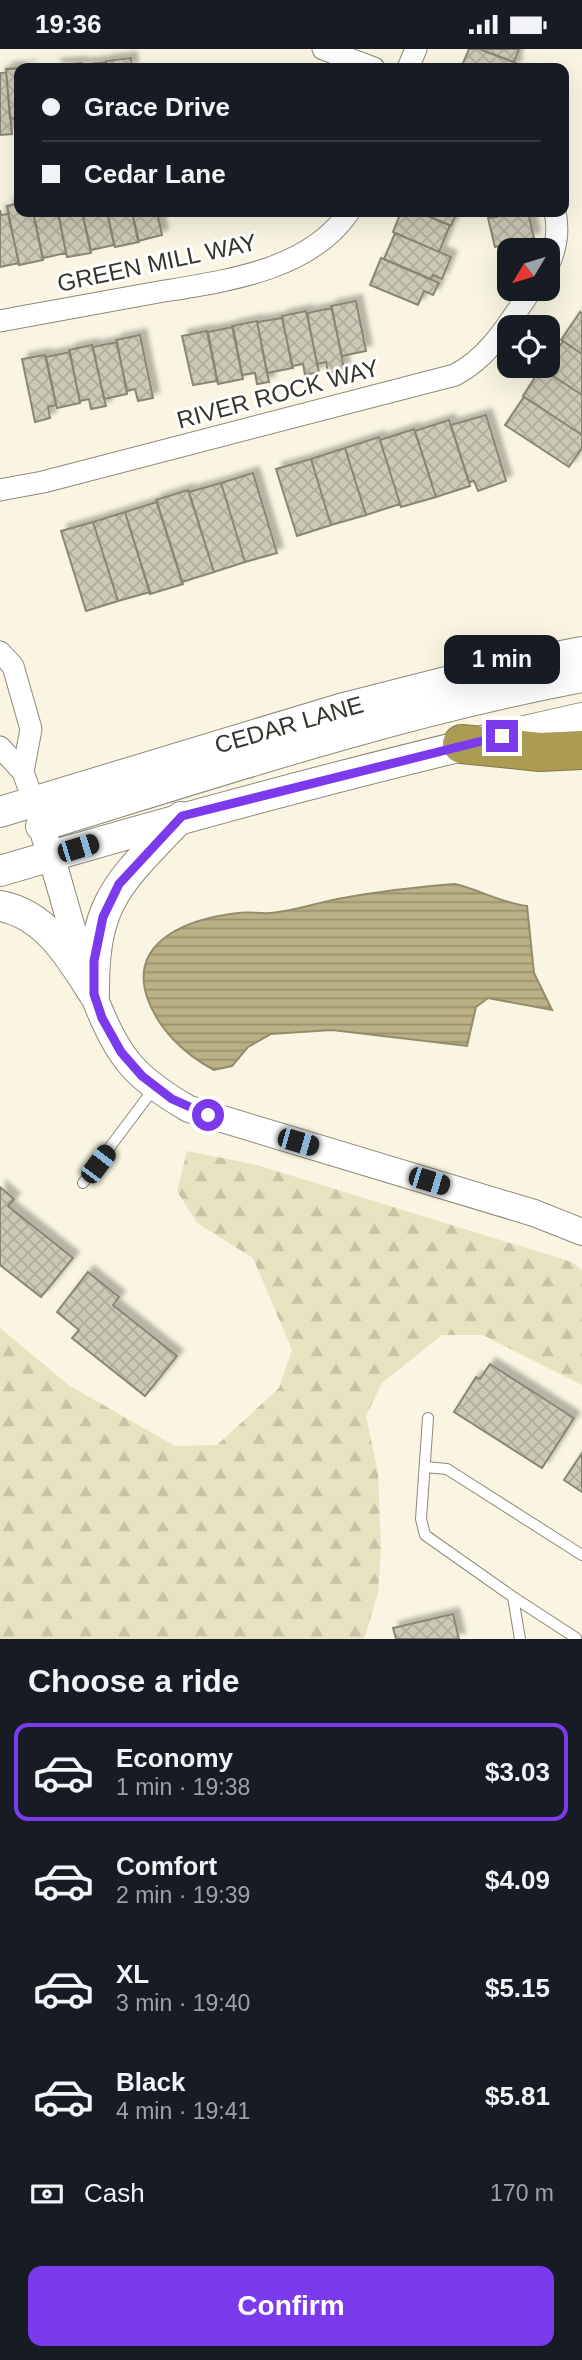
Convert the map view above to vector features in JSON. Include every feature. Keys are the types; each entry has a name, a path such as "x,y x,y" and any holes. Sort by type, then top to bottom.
{"highway":[{"path":"462,744 540,752 582,750"}],"main road":[{"name":"CEDAR LANE","path":"0,812 37,813 340,709 505,667 582,652"},
{"path":"37,813 516,689 582,677"},
{"path":"0,871 182,816 462,744 582,718"},
{"path":"94,994 97,941 108,903 132,869 182,816"},
{"path":"0,906 26,916 48,930 94,994"}],"street":[{"path":"323,49 361,63"},
{"name":"GREEN MILL WAY","path":"0,321 251,274 293,258 322,240 344,217"},
{"path":"555,217 556,238"},
{"name":"RIVER ROCK WAY","path":"0,489 43,482 455,375 474,364 491,348 524,301"},
{"path":"0,652 13,666 32,729 23,772"},
{"path":"0,747 23,772 102,1018 121,1052 155,1087 190,1109 534,1213 582,1232"}],"lane":[{"path":"83,1183 155,1087"},
{"path":"428,1418 421,1519 425,1535 577,1638"},
{"path":"425,1467 447,1469 582,1555"},
{"path":"513,1597 520,1639"}],"green space":[{"path":"187,1151 257,1165 572,1262 582,1270 582,1385 483,1335 442,1335 382,1383 366,1416 378,1473 381,1549 378,1593 364,1639 0,1639 0,1328 70,1386 175,1446 217,1445 279,1388 292,1350 253,1258 197,1223 177,1191"}],"shaded area":[{"path":"455,884 527,906 534,973 552,1010 488,998 476,1007 467,1046 332,1030 271,1034 248,1047 232,1066 214,1070 192,1056 173,1039 158,1020 147,997 144,977 147,960 156,946 185,926 242,912 279,912 399,889"}],"building":[{"path":"469,49 479,49 516,63 463,63"},
{"path":"479,49 519,49 514,62"},
{"path":"131,58 132,63 106,63"},
{"path":"14,68 14,119 10,119 6,69"},
{"path":"6,72 12,134 0,135 0,73"},
{"path":"14,204 14,217 34,217 43,260 19,265 7,206"},
{"path":"0,210 1,215 8,214 19,263 0,267"},
{"path":"34,217 59,217 66,253 43,258"},
{"path":"59,217 83,217 91,253 67,257"},
{"path":"83,217 108,217 114,245 91,250"},
{"path":"108,217 133,217 139,242 115,247"},
{"path":"133,217 158,217 162,235 138,241"},
{"path":"399,217 430,217 450,225 439,252 393,232"},
{"path":"430,217 455,217 451,226"},
{"path":"529,217 534,238 497,238 495,247 488,218"},
{"path":"395,233 451,257 442,279 433,275 431,279 384,259"},
{"path":"381,258 439,283 433,295 424,291 418,305 370,285"},
{"path":"356,301 366,351 342,356 331,306"},
{"path":"332,308 344,369 328,373 326,362 317,364 307,313"},
{"path":"306,311 319,372 305,375 303,364 292,366 282,316"},
{"path":"580,312 582,314 582,354 561,340"},
{"path":"282,318 293,368 267,373 257,322"},
{"path":"257,321 269,382 257,384 255,373 242,375 232,326"},
{"path":"233,327 243,379 218,384 208,332"},
{"path":"207,331 217,381 193,385 182,336"},
{"path":"140,335 153,398 138,401 135,389 127,391 116,340"},
{"path":"563,341 582,354 582,395 556,378 560,378 560,346"},
{"path":"117,342 127,394 104,399 93,347"},
{"path":"92,345 106,406 91,409 89,399 80,401 69,350"},
{"path":"70,352 80,403 57,408 46,357"},
{"path":"45,355 56,405 48,407 50,418 35,422 22,359"},
{"path":"535,378 556,378 582,395 582,435 523,396"},
{"path":"524,397 582,435 582,448 569,467 505,425"},
{"path":"486,415 506,481 478,491 474,481 469,482 451,425"},
{"path":"449,420 470,486 436,497 415,431"},
{"path":"414,429 436,497 401,507 380,440"},
{"path":"379,437 400,504 366,515 345,448"},
{"path":"345,448 366,515 331,525 311,459"},
{"path":"311,459 331,525 297,536 276,469"},
{"path":"253,473 277,553 245,562 221,483"},
{"path":"221,483 245,562 214,572 189,492"},
{"path":"188,490 214,572 182,582 156,500"},
{"path":"157,502 183,584 150,594 125,512"},
{"path":"125,512 150,592 118,601 93,522"},
{"path":"93,522 118,601 86,611 61,531"},
{"path":"0,1187 14,1199 8,1206 73,1258 41,1297 0,1265"},
{"path":"88,1272 119,1297 113,1305 177,1356 145,1396 72,1338 79,1330 57,1312"},
{"path":"490,1364 574,1418 542,1468 454,1412 476,1377 480,1379"},
{"path":"582,1453 582,1492 564,1480"},
{"path":"453,1614 459,1639 396,1639 393,1628"}],"route":[{"path":"208,1115 172,1099 142,1076 121,1052 102,1018 94,994 94,961 98,931 108,903 119,884 182,816 502,736"}]}
